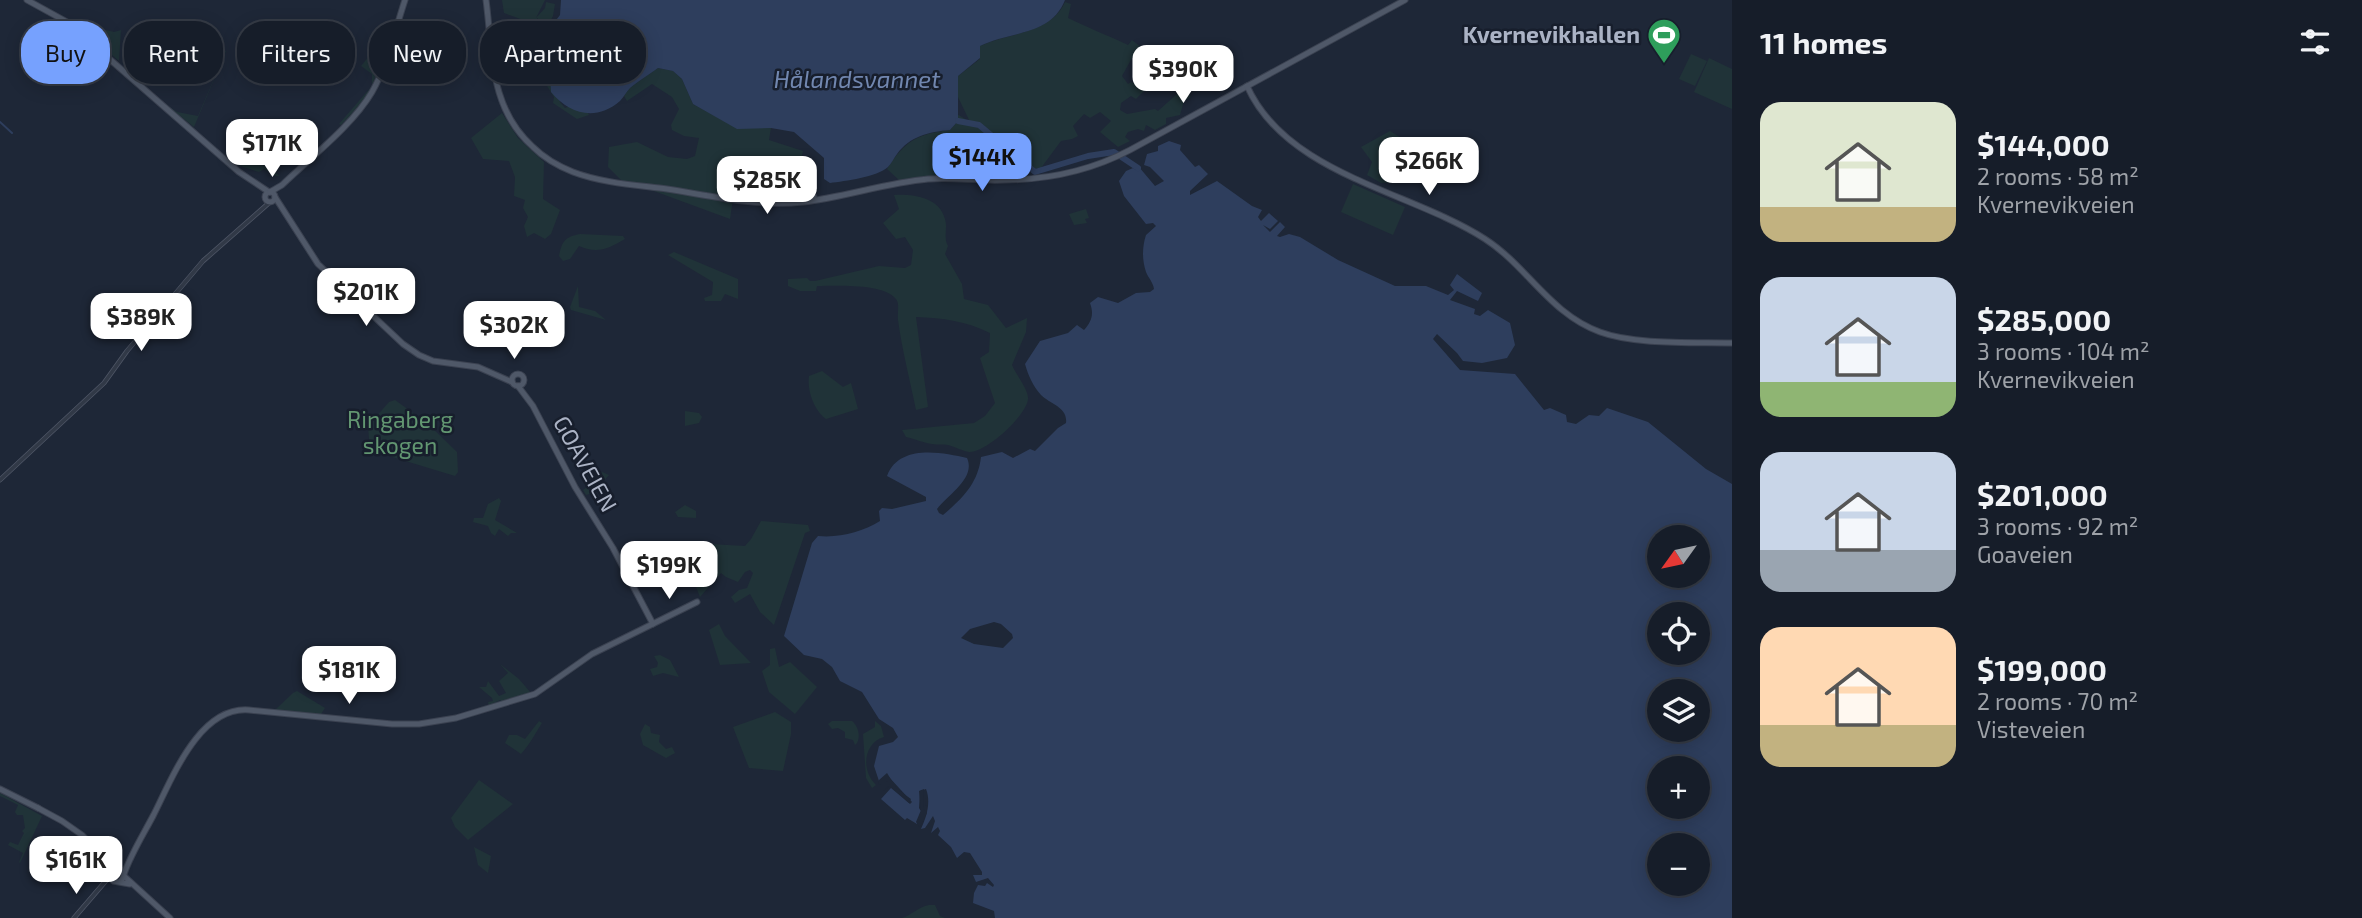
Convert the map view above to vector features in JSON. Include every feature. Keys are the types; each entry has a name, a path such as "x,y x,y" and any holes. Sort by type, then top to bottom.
{"main road":[{"path":"27,0 67,22 270,197 323,270 402,344 433,361 468,365 518,383"},
{"path":"270,197 368,98 379,76 405,0"},
{"path":"486,0 493,69 500,98 510,120 531,146 558,165 580,174 762,203 803,202 888,184 931,179 1026,180 1061,175 1105,162 1405,0"},
{"path":"1247,86 1270,120 1312,155 1341,172 1457,223 1484,238 1513,262 1556,306 1580,323 1602,333 1627,338 1732,343"},
{"path":"498,374 523,376 518,383"},
{"path":"515,375 518,383"},
{"name":"GOAVEIEN","path":"518,383 580,497 613,548 653,624"},
{"path":"118,875 127,864 190,746 213,722 227,712 249,709 392,724 419,724 456,718 535,694 592,654 697,602"},
{"path":"0,789 72,827 98,850 118,875 135,886 170,918"}],"street":[{"path":"0,480 104,383 127,351 209,255 270,197"},
{"path":"98,892 118,875"},
{"path":"74,918 118,875"}],"green space":[{"path":"502,0 545,0 536,18 545,8 546,2 555,4 550,21 540,21 537,18 537,21 526,21 504,13"},
{"path":"1065,2 1071,4 1068,18 1128,45 1132,40 1141,47 1140,54 1132,58 1122,76 1128,84 1136,84 1141,77 1147,88 1136,99 1131,96 1121,103 1120,110 1127,114 1155,109 1158,111 1177,94 1189,95 1191,97 1184,101 1180,115 1166,118 1166,124 1155,130 1146,125 1144,131 1138,129 1128,132 1125,137 1130,141 1118,147 1100,132 1111,121 1100,112 1090,118 1084,114 1073,126 1078,136 1061,141 1041,168 1031,169 995,135 971,123 999,142 1031,171 1022,174 1004,167 1006,155 998,144 988,139 979,144 972,178 899,180 887,169 913,140 950,130 958,121 957,114 970,122 957,95 958,76 980,59 980,46 1039,27 1050,21"},
{"path":"121,30 119,61 110,53 110,31"},
{"path":"1691,54 1707,61 1695,86 1679,79"},
{"path":"369,56 369,72 361,66"},
{"path":"1162,57 1166,68 1145,77 1145,73 1151,72 1156,66 1152,58"},
{"path":"1709,58 1732,69 1732,109 1694,92"},
{"path":"658,68 673,71 682,79 693,104 737,128 771,128 769,140 803,151 801,160 779,158 758,173 749,173 735,186 730,219 643,187 625,184 608,167 609,147 637,142 668,157 687,159 695,156 699,138 684,136 672,130 671,125 679,109 672,97 652,84 627,101 624,96 629,88 635,84 646,84 646,76"},
{"path":"212,84 194,127 164,103 177,112 198,116"},
{"path":"555,84 560,102 565,108 571,106 586,109 589,115 577,119 553,103 554,97 547,86"},
{"path":"371,87 356,109 339,124"},
{"path":"502,113 518,138 544,162 543,199 560,210 551,234 545,239 534,233 527,237 524,226 528,217 523,208 525,200 514,196 515,177 509,161 483,159 471,138"},
{"path":"1390,131 1406,141 1398,182 1381,183 1367,175 1372,162 1361,147"},
{"path":"240,154 248,164 258,158 259,162 280,176 264,169 259,172 243,167 231,160"},
{"path":"1353,184 1405,207 1393,235 1341,212"},
{"path":"894,195 924,198 942,212 946,222 948,246 945,254 962,284 964,299 988,305 1006,328 1027,318 1026,332 1012,365 1026,391 1026,406 1004,432 976,451 926,443 906,437 902,430 974,423 985,416 995,403 980,358 989,352 990,333 954,321 916,317 928,407 916,410 896,299 881,290 870,288 817,286 816,291 800,291 788,286 788,279 807,278 815,281 879,266 905,268 911,265 913,250 905,237 896,239 883,223 899,209"},
{"path":"1086,209 1089,218 1085,219 1087,223 1074,225 1069,214"},
{"path":"580,234 623,236 625,239 602,249 591,250 579,246 570,259 563,261 559,256 563,243"},
{"path":"674,252 738,279 738,299 725,294 721,301 705,301 704,298 712,295 713,282 668,255"},
{"path":"578,286 579,307 595,311 606,320 571,310"},
{"path":"822,371 843,387 851,383 858,409 826,419 818,411 812,400 809,376"},
{"name":"Ringaberg skogen","path":"395,400 427,423 457,452 458,472 455,476 389,456 369,439 368,426 389,402"},
{"path":"685,411 699,413 702,417 699,423 685,426"},
{"path":"594,473 609,475 602,483 603,490 586,495 583,490 593,483"},
{"path":"499,498 501,501 495,520 517,533 508,536 499,529 495,536 488,526 473,522 474,518 483,518 488,504"},
{"path":"685,505 696,511 696,518 678,517 675,512"},
{"path":"761,521 808,525 810,531 805,533 774,625 760,612 750,594 735,603 731,597 739,590 747,588 753,573 750,570 745,572 738,582 721,573 700,597 688,567 685,566 692,548 701,541 708,548 710,544 745,546"},
{"path":"719,624 725,636 751,663 720,665 709,630"},
{"path":"775,648 779,667 790,662 817,687 795,714 769,692 762,671 770,665 770,649"},
{"path":"660,655 670,660 679,677 663,673 653,676 650,669 657,667 658,663 654,656"},
{"path":"500,664 531,693 502,702 500,700 489,706 488,702 493,701 492,698 479,687 486,687 488,681 499,696 506,693 499,681 508,673"},
{"path":"297,691 325,708 321,714 275,710"},
{"path":"775,712 791,722 783,771 749,768 733,727"},
{"path":"539,721 542,723 521,754 505,743 509,735 525,739"},
{"path":"832,721 852,721 858,731 857,743 855,745 853,740 845,738 845,732 838,728 832,729 828,724"},
{"path":"875,721 881,726 884,737 872,745 866,758 868,772 876,785 872,788 866,778 863,734 875,727"},
{"path":"645,724 650,727 651,733 660,735 659,742 666,749 672,747 675,753 666,758 643,745 640,734"},
{"path":"479,780 513,804 468,840 455,827 451,818"},
{"path":"0,793 42,816 20,863 23,853 8,845 10,842 18,845 24,833 23,815 17,815 15,812 18,805 0,796"},
{"path":"474,847 491,856 488,873 478,865"},
{"path":"935,905 940,916 945,918 902,918 922,907"}],"water":[{"name":"Hålandsvannet","path":"561,0 1065,0 1059,12 1040,26 980,46 980,58 958,76 958,121 950,130 914,139 902,148 883,170 860,178 830,183 824,179 824,158 794,132 771,128 737,129 693,104 682,79 673,71 658,68 646,77 646,21 555,21 560,15"},
{"name":"Hålandsvannet","path":"551,84 636,84 611,108 592,113 583,113 566,106 551,92"},
{"path":"1169,141 1181,145 1180,150 1195,167 1199,165 1208,174 1190,191 1190,195 1217,181 1262,210 1258,217 1261,221 1269,213 1278,221 1270,229 1263,225 1270,232 1280,222 1285,227 1277,236 1289,234 1300,237 1338,260 1395,286 1426,286 1448,295 1454,290 1450,285 1457,274 1482,293 1478,301 1457,291 1450,300 1475,309 1474,314 1480,316 1488,310 1510,323 1515,345 1507,358 1482,363 1463,361 1437,334 1433,339 1460,370 1515,374 1544,410 1550,408 1566,415 1567,422 1576,424 1589,415 1599,416 1607,408 1648,422 1706,469 1732,484 1732,918 995,918 994,911 973,903 978,885 994,885 988,878 976,882 973,875 982,875 982,872 970,853 964,852 957,858 951,847 938,835 938,827 931,833 935,821 933,816 925,828 921,829 928,809 926,789 920,791 919,808 922,813 917,824 907,818 905,820 881,799 891,788 910,804 912,802 888,776 879,781 874,766 879,746 893,742 898,737 893,728 879,719 862,692 840,681 832,667 822,659 804,655 784,636 812,543 818,536 843,535 873,525 880,521 879,511 882,508 892,509 926,501 926,497 887,476 901,459 922,453 967,458 969,465 965,479 937,509 943,515 968,489 977,475 981,457 1002,452 1013,458 1030,449 1035,451 1066,423 1061,409 1041,395 1036,388 1025,364 1040,341 1068,333 1077,325 1084,330 1092,317 1090,303 1098,297 1118,303 1136,293 1154,289 1146,272 1143,254 1146,235 1156,226 1153,223 1146,224 1124,196 1119,181 1126,171 1139,167 1155,186 1164,181 1150,167 1144,165 1147,154 1158,151 1158,146","holes":["994,622 1001,624 1013,638 1003,648 974,644 961,638 970,629"]}],"pier":[{"path":"887,773 897,789 911,799 909,803 890,786 883,791 890,784 887,781 882,785 878,784"},
{"path":"924,789 923,808 925,811 925,798 927,813 920,828 916,822 921,810 919,791"}],"waterway":[{"path":"958,121 979,125 1035,172 1088,156 1114,152 1138,168"},
{"path":"0,122 12,133"}],"place":[{"name":"Kvernevikhallen","path":"1664,65"}]}
